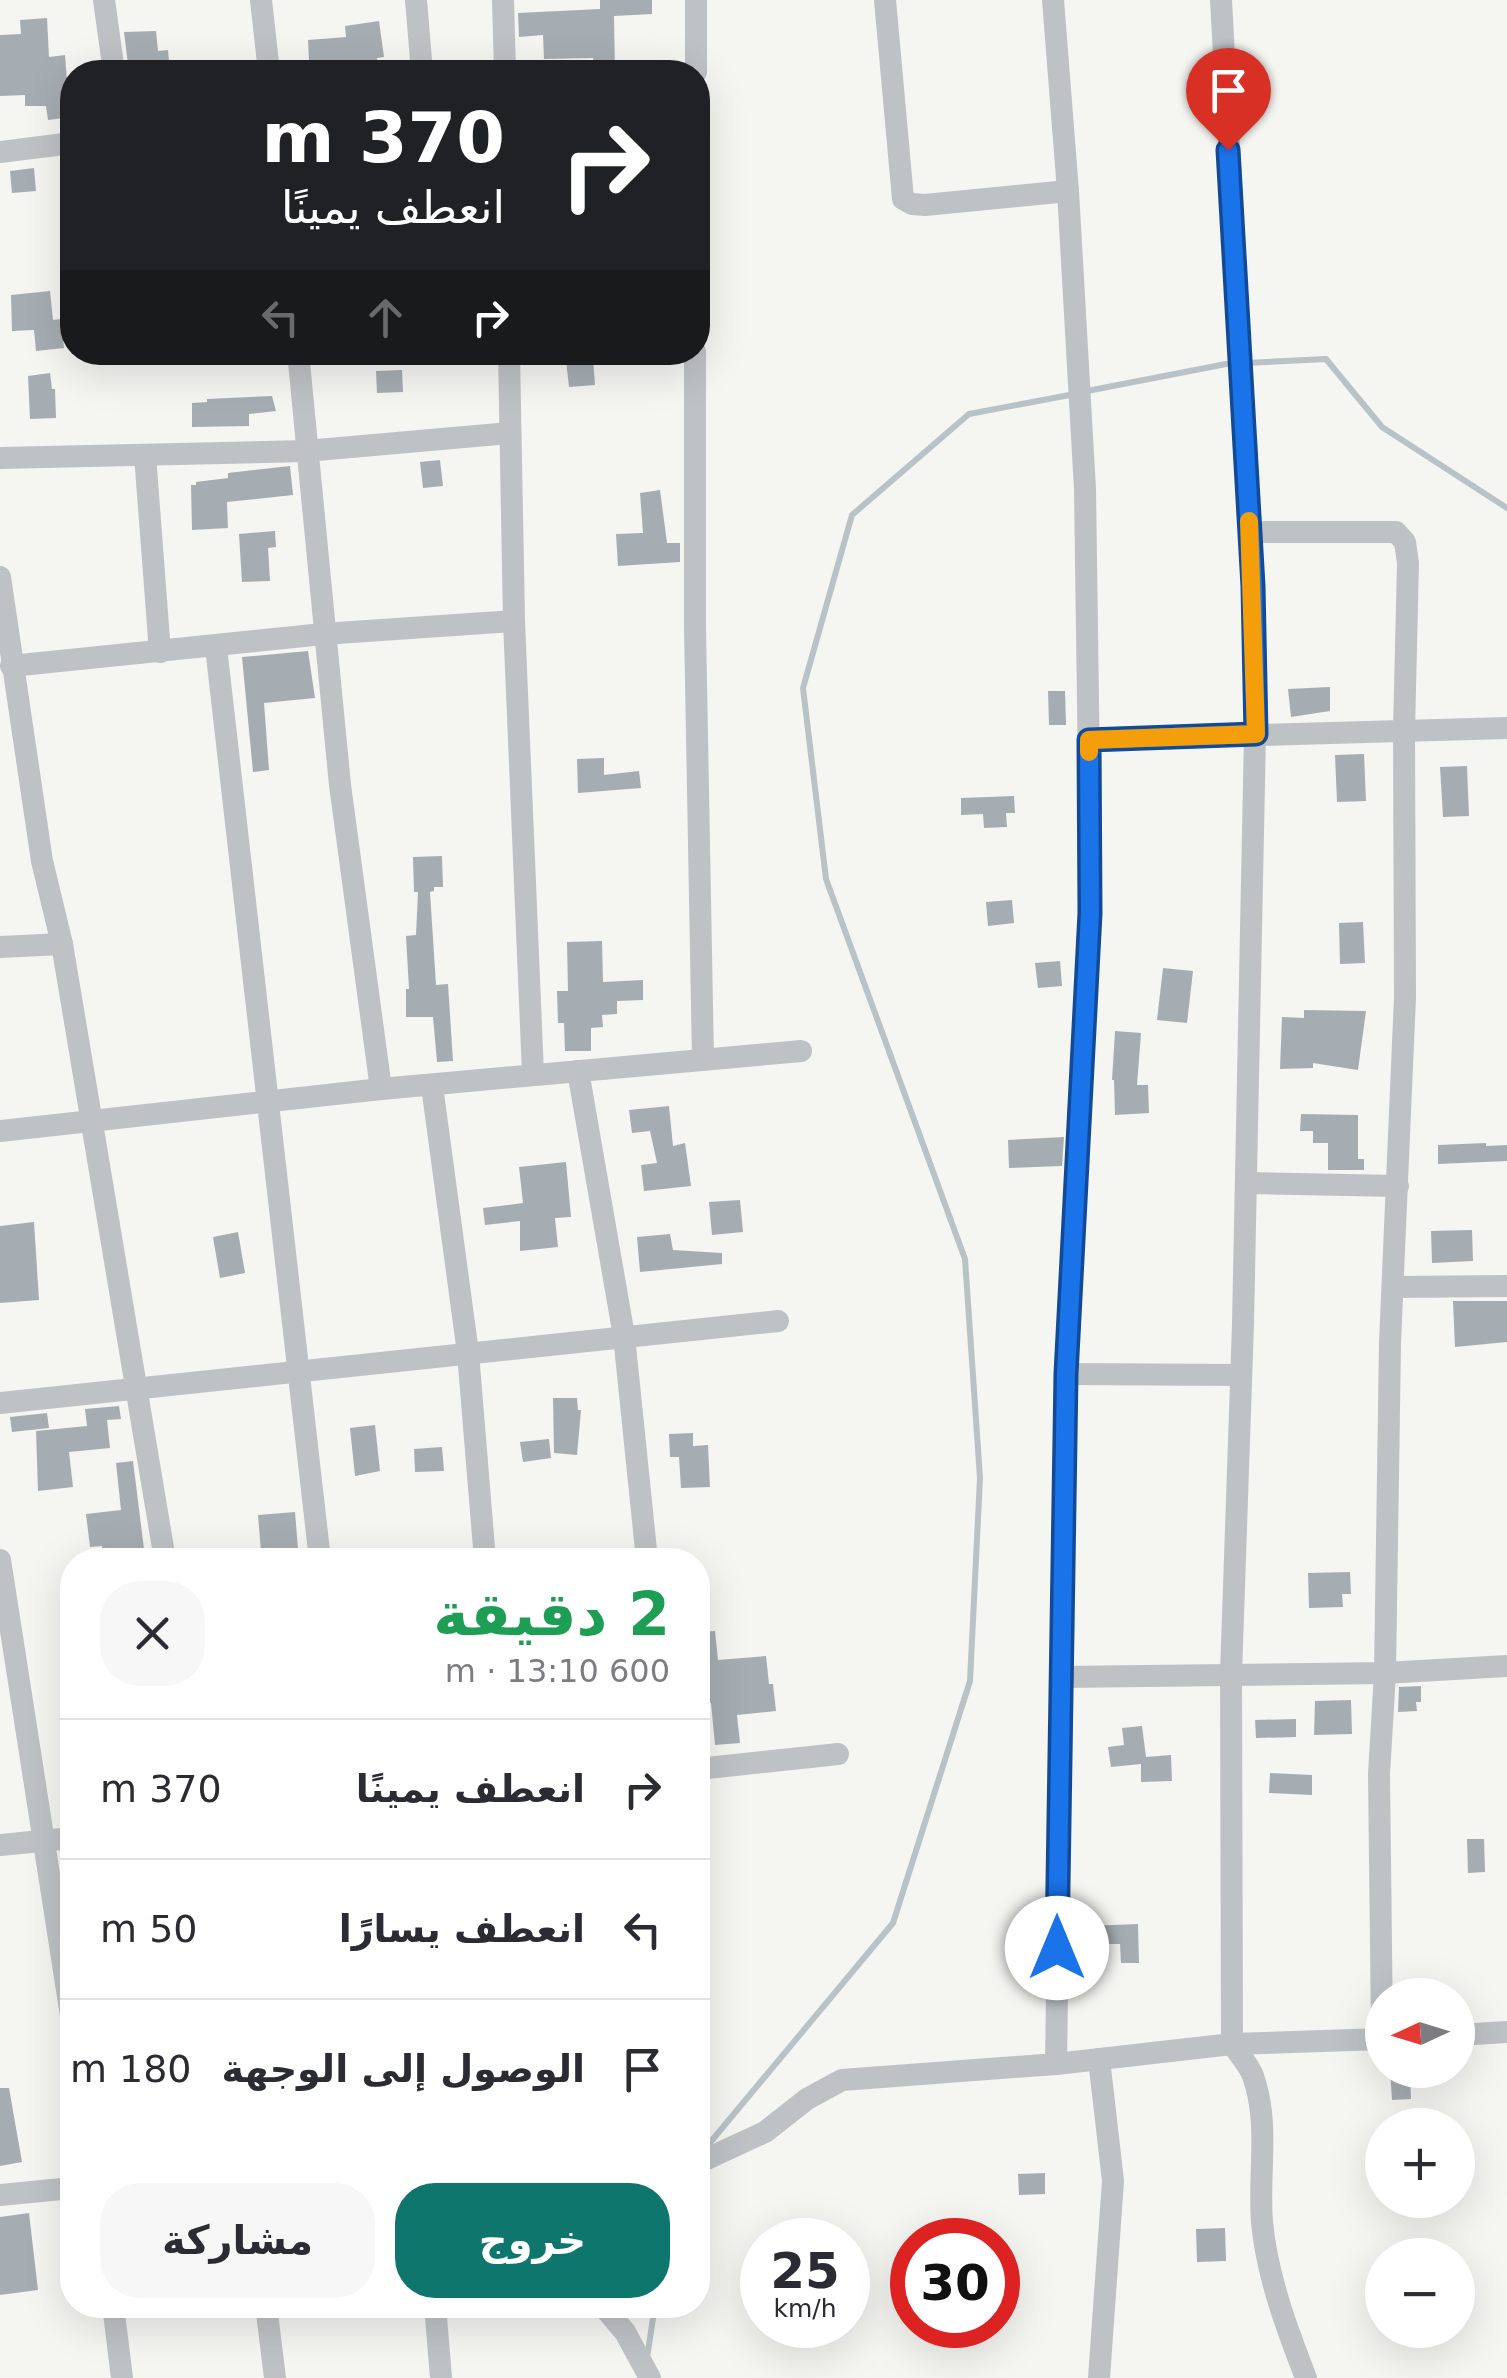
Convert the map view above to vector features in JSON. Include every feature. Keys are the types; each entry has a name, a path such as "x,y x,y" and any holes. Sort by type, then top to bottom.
{"street":[{"path":"104,0 112,60"},
{"path":"261,0 268,60"},
{"path":"416,0 421,60"},
{"path":"504,0 505,60"},
{"path":"696,0 696,60"},
{"path":"884,0 903,198 925,205 1068,191"},
{"path":"1053,0 1084,489 1090,913 1066,1374 1056,2064"},
{"path":"1221,0 1250,532 1256,734 1232,1674 1232,2044 1252,2073 1259,2100 1263,2138 1262,2223 1283,2318 1306,2378"},
{"path":"0,152 60,144"},
{"path":"299,365 324,634 381,1089"},
{"path":"510,365 514,621 533,1074"},
{"path":"696,365 695,628 703,1060"},
{"path":"0,458 306,452 510,433"},
{"path":"145,455 160,652"},
{"path":"1250,532 1396,532 1405,542 1408,562 1405,998 1378,1848 1381,1978"},
{"path":"0,578 42,860 62,944 163,1548"},
{"path":"12,666 324,634 514,621"},
{"path":"216,647 319,1548"},
{"path":"1089,740 1507,728"},
{"path":"0,947 62,944"},
{"path":"0,1132 381,1089 801,1051"},
{"path":"578,1071 624,1336 646,1548"},
{"path":"432,1086 468,1353 484,1548"},
{"path":"1246,1183 1398,1186"},
{"path":"1394,1286 1507,1286"},
{"path":"0,1404 778,1321"},
{"path":"1066,1374 1241,1375"},
{"path":"0,1560 60,1944"},
{"path":"1060,1677 1385,1674 1507,1666"},
{"path":"710,1768 838,1754"},
{"path":"0,1845 60,1839"},
{"path":"1475,2034 1507,2032"},
{"path":"710,2157 765,2132 808,2099 842,2080 1056,2064 1232,2044 1365,2040"},
{"path":"1099,2059 1113,2181 1099,2378"},
{"path":"0,2196 60,2189"},
{"path":"115,2318 122,2378"},
{"path":"268,2318 275,2378"},
{"path":"436,2318 441,2378"},
{"path":"613,2318 650,2378"}],"building":[{"path":"600,0 652,0 652,14 614,16 615,60 544,59 543,35 519,37 518,13 600,9"},
{"path":"47,18 49,57 65,55 65,60 60,60 60,118 48,120 46,106 25,106 25,95 0,96 0,35 21,34 20,20"},
{"path":"379,21 384,57 309,60 308,40 346,37 345,26"},
{"path":"156,31 158,51 168,50 169,60 128,60 124,32"},
{"path":"34,168 36,191 12,193 10,171"},
{"path":"50,291 53,320 60,319 60,348 36,351 34,330 12,331 11,295"},
{"path":"567,365 594,365 595,385 569,387"},
{"path":"402,370 403,392 377,393 376,371"},
{"path":"50,373 56,418 30,419 28,376"},
{"path":"272,396 276,411 249,414 249,426 192,427 192,403"},
{"path":"440,460 443,486 423,488 420,462"},
{"path":"290,466 293,495 227,502 228,528 192,530 191,485 228,478 228,473"},
{"path":"660,490 667,543 680,543 680,562 618,566 616,534 643,533 640,493"},
{"path":"275,531 276,547 268,548 270,581 242,582 239,534"},
{"path":"308,651 315,698 264,703 269,770 253,772 242,657"},
{"path":"1330,687 1330,711 1291,717 1288,689"},
{"path":"1048,691 1065,691 1066,725 1049,725"},
{"path":"1364,754 1366,801 1337,802 1335,755"},
{"path":"604,758 604,775 639,771 641,788 578,793 577,759"},
{"path":"1467,766 1469,816 1443,817 1440,767"},
{"path":"1014,796 1015,813 1006,813 1007,827 984,828 983,814 961,815 961,798"},
{"path":"442,856 443,887 434,887 430,892 436,985 448,984 453,1061 437,1062 433,1017 406,1017 406,936 416,935 418,892 414,892 413,857"},
{"path":"1012,900 1014,923 988,926 986,902"},
{"path":"1363,922 1365,963 1340,964 1339,923"},
{"path":"602,941 603,982 643,980 643,1000 617,1001 617,1014 602,1015 603,1027 591,1028 591,1051 565,1051 564,1023 558,1023 557,991 568,991 567,942"},
{"path":"1060,961 1062,986 1038,988 1035,963"},
{"path":"1163,968 1193,971 1187,1023 1157,1020"},
{"path":"1304,1010 1366,1011 1358,1070 1313,1063 1313,1068 1280,1069 1282,1017 1304,1018"},
{"path":"1115,1031 1141,1033 1137,1085 1148,1085 1149,1113 1115,1115"},
{"path":"669,1106 673,1146 685,1143 691,1186 644,1191 641,1165 657,1163 650,1131 632,1133 629,1110"},
{"path":"1301,1114 1358,1115 1358,1159 1364,1159 1364,1170 1328,1170 1328,1143 1313,1143 1313,1131 1300,1131"},
{"path":"1064,1137 1062,1166 1009,1168 1008,1140"},
{"path":"1438,1145 1507,1145 1507,1161 1438,1164"},
{"path":"566,1162 571,1217 555,1218 558,1247 520,1251 520,1221 485,1225 483,1208 523,1203 519,1167"},
{"path":"740,1200 743,1232 712,1235 709,1202"},
{"path":"34,1222 39,1300 0,1303 0,1226"},
{"path":"1472,1230 1473,1261 1432,1263 1431,1231"},
{"path":"238,1232 245,1273 220,1278 213,1237"},
{"path":"670,1234 673,1250 722,1253 722,1264 640,1272 637,1237"},
{"path":"1453,1301 1507,1301 1507,1342 1455,1347"},
{"path":"553,1398 577,1398 581,1410 577,1455 554,1453"},
{"path":"119,1406 121,1419 107,1420 110,1448 69,1452 73,1487 38,1491 36,1431 87,1426 85,1409"},
{"path":"47,1413 49,1428 12,1432 10,1417"},
{"path":"375,1425 380,1471 355,1476 350,1428"},
{"path":"693,1433 693,1446 708,1445 710,1487 681,1488 679,1457 670,1457 669,1434"},
{"path":"549,1439 551,1458 523,1462 520,1442"},
{"path":"442,1447 444,1471 415,1472 414,1449"},
{"path":"133,1461 144,1548 90,1547 86,1514 121,1510 116,1463"},
{"path":"295,1512 298,1548 261,1548 258,1515"},
{"path":"1350,1572 1351,1594 1342,1594 1343,1607 1309,1608 1308,1573"},
{"path":"710,1631 715,1631 718,1660 766,1656 776,1711 737,1715 740,1743 715,1745 710,1703"},
{"path":"1421,1686 1417,1711 1398,1712 1399,1687"},
{"path":"1351,1700 1352,1734 1314,1735 1315,1701"},
{"path":"1296,1719 1296,1737 1256,1738 1255,1720"},
{"path":"1142,1726 1146,1757 1171,1755 1172,1781 1141,1782 1141,1764 1111,1767 1108,1747 1124,1745 1122,1728"},
{"path":"1270,1773 1312,1775 1312,1795 1269,1793"},
{"path":"1467,1839 1484,1839 1485,1872 1468,1873"},
{"path":"1138,1924 1139,1963 1121,1963 1120,1944 1088,1944 1088,1926"},
{"path":"0,2088 9,2088 22,2162 0,2166"},
{"path":"1391,2088 1411,2088 1411,2099 1392,2100"},
{"path":"1045,2173 1045,2194 1019,2195 1018,2174"},
{"path":"29,2213 38,2290 0,2295 0,2217"},
{"path":"1225,2228 1226,2261 1197,2262 1196,2229"}],"waterway":[{"path":"1087,391 1226,364 1326,359 1382,427 1507,508"},
{"path":"710,2143 893,1923 970,1681 980,1478 965,1259 826,879 803,688 852,515 969,414 1075,394"},
{"path":"647,2358 653,2318"}],"slow traffic":[{"path":"1089,752 1089,740 1256,734 1249,521"}],"route":[{"path":"1057,1948 1066,1374 1090,913 1089,740 1256,734 1253,586 1228,150"}]}
